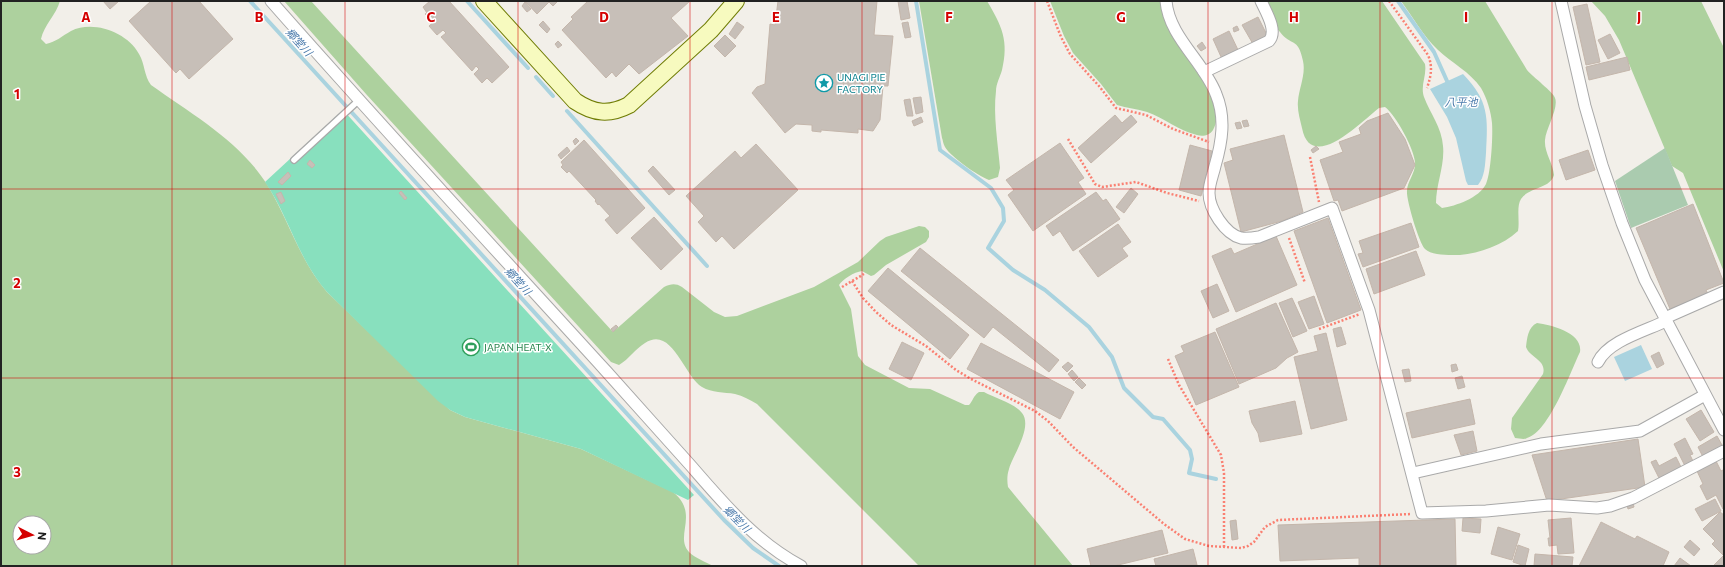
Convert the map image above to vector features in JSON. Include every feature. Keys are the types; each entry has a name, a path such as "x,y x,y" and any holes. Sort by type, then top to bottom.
{"street":[{"path":"271,1 356,103 596,360 732,513 760,539 780,554 801,566"},
{"path":"484,1 575,101 585,108 596,112 608,113 629,105 710,30 736,1"},
{"path":"1166,1 1174,28 1212,85 1220,106 1222,128 1221,145 1209,191 1209,200 1225,227 1232,234 1240,238 1250,239 1259,237 1332,208 1369,310 1413,473 1422,513 1486,511 1549,505 1597,508 1610,506 1633,498 1724,451"},
{"path":"1204,72 1269,42 1272,38 1272,29 1261,1"},
{"path":"1561,1 1585,106 1602,165 1622,223 1642,273 1724,430"},
{"path":"1598,362 1601,356 1612,346 1724,292"},
{"path":"1413,473 1547,443 1640,431 1705,395"}],"lane":[{"path":"294,160 356,103"}],"path":[{"path":"1047,1 1061,37 1070,54 1099,86 1116,108 1146,115 1196,139 1221,145"},
{"path":"1389,1 1428,55 1432,70 1427,88"},
{"path":"1068,139 1095,184 1102,187 1136,182 1195,201 1209,200"},
{"path":"1310,157 1321,213"},
{"path":"1284,227 1305,283"},
{"path":"842,287 864,274"},
{"path":"852,281 863,298 891,325 926,346 956,370 971,379 1035,411 1048,421 1073,447 1174,532 1197,543 1241,548 1254,542 1271,522 1285,518 1422,513"},
{"path":"1319,329 1369,310"},
{"path":"1168,359 1179,385 1221,455 1224,473 1224,547"}],"green space":[{"path":"1,1 60,1 41,39 46,44 71,31 89,27 109,30 118,34 134,46 139,54 147,78 151,85 215,130 257,170 275,199 309,267 327,292 450,410 465,417 581,449 673,492 681,500 685,508 685,546 691,554 713,566 1,566"},
{"path":"284,1 311,1 613,332 664,287 669,285 675,284 682,287 714,312 725,317 737,316 814,287 858,262 886,237 919,226 925,227 929,231 929,237 926,242 886,265 874,275 871,276 862,271 849,276 839,285 851,309 858,356 865,365 909,388 930,389 965,405 969,405 975,395 979,392 984,392 1019,409 1025,419 1025,426 1021,441 1008,471 1008,487 1073,566 919,566 757,404 738,395 714,391 702,387 695,381 677,354 663,341 654,339 645,343 619,365 611,362 366,94"},
{"path":"919,1 987,1 997,18 1003,34 1005,50 995,100 995,120 1000,168 998,177 989,180 978,175 959,161 944,146"},
{"path":"1050,1 1161,1 1169,30 1193,64 1210,93 1215,106 1217,119 1212,132 1202,136 1197,135 1184,131 1147,112 1117,105 1101,84 1073,53 1064,36"},
{"path":"1267,1 1382,1 1425,64 1423,93 1426,103 1438,127 1443,146 1443,160 1436,196 1436,203 1442,208 1460,203 1473,197 1483,189 1486,184 1491,154 1491,114 1485,96 1477,82 1443,55 1433,45 1401,1 1485,1 1527,70 1551,92 1556,102 1545,140 1546,149 1554,175 1552,180 1544,186 1529,192 1521,199 1519,206 1518,231 1491,248 1468,254 1441,255 1432,253 1425,249 1416,230 1407,196 1407,187 1415,166 1414,156 1399,124 1385,107 1379,108 1349,133 1326,146 1315,146 1307,141 1302,128 1298,108 1304,71 1301,53 1299,48 1284,37 1275,25"},
{"path":"1591,1 1701,1 1724,48 1724,272 1683,173 1672,166 1619,40 1605,16"},
{"name":"JAPAN HEAT-X","path":"343,110 694,495 688,500 581,449 465,417 450,410 438,401 327,292 308,266 281,209 265,182"},
{"path":"1665,148 1688,205 1631,228 1615,181"},
{"path":"1537,323 1558,328 1572,335 1580,345 1580,352 1558,401 1543,425 1526,439 1515,438 1511,429 1512,418 1543,374 1544,369 1543,365 1528,351 1526,347 1530,330"}],"water":[{"name":"八平池","path":"1463,74 1478,93 1485,110 1487,140 1485,166 1482,178 1478,185 1468,185 1466,181 1456,138 1447,117 1430,89"},
{"path":"1641,345 1652,369 1625,381 1614,357"}],"building":[{"path":"103,1 119,1 110,9"},
{"path":"151,1 199,1 233,39 189,79 180,69 176,73 129,21"},
{"path":"430,1 449,1 509,67 492,83 487,78 482,83 474,74 479,69 476,66 472,71 441,37 446,33 443,30 437,35 429,26 435,21 431,16 429,18 425,14 427,13 423,7"},
{"path":"525,1 558,1 553,6 549,2 537,14"},
{"path":"588,1 690,1 671,18 688,36 639,74 629,64 616,77 612,72 606,78 562,30 573,19 571,17"},
{"path":"778,1 877,1 874,35 893,36 888,86 883,86 880,120 873,131 858,129 858,133 821,130 821,132 812,131 812,125 796,124 785,133 752,93 757,87 765,84 770,24 775,25"},
{"path":"898,1 907,1 910,18 901,20"},
{"path":"525,2 531,9 527,12 522,6"},
{"path":"1587,4 1600,62 1586,65 1573,7"},
{"path":"1258,17 1268,37 1253,44 1242,25"},
{"path":"543,21 550,29 547,33 539,25"},
{"path":"737,22 744,27 735,39 729,34"},
{"path":"908,22 911,37 905,38 902,23"},
{"path":"1237,26 1239,30 1234,32 1233,28"},
{"path":"1229,31 1239,52 1222,59 1213,39"},
{"path":"1610,34 1620,53 1608,59 1598,40"},
{"path":"725,35 736,46 725,57 714,46"},
{"path":"558,41 562,45 558,48 555,44"},
{"path":"1202,42 1206,48 1201,51 1197,46"},
{"path":"1627,57 1630,70 1589,80 1586,67"},
{"path":"921,97 923,112 916,114 913,98"},
{"path":"910,99 913,116 907,116 904,100"},
{"path":"1388,113 1405,139 1415,165 1404,188 1342,211 1338,200 1334,201 1320,160 1343,152 1339,142 1361,134 1359,128 1367,121"},
{"path":"1115,115 1122,123 1131,115 1137,122 1091,163 1078,148"},
{"path":"921,117 923,122 914,126 912,121"},
{"path":"1247,120 1249,126 1244,127 1242,121"},
{"path":"1240,122 1242,128 1237,129 1235,123"},
{"path":"1284,135 1303,212 1282,221 1241,232 1224,163 1233,160 1230,149"},
{"path":"576,138 579,141 575,145 573,141"},
{"path":"584,140 645,208 617,234 605,220 610,216 599,204 598,205 595,201 596,200 569,171 567,173 561,167 563,165 561,162"},
{"path":"1060,143 1084,178 1078,182 1086,194 1033,231 1008,195 1014,190 1006,180"},
{"path":"756,144 798,190 734,249 722,236 716,242 698,222 704,216 686,196 735,151 741,158"},
{"path":"1190,145 1212,151 1201,196 1179,190"},
{"path":"1316,146 1319,149 1313,153 1311,150"},
{"path":"567,147 570,151 561,159 558,155"},
{"path":"1588,150 1595,170 1566,180 1559,160"},
{"path":"310,160 315,165 312,168 307,164"},
{"path":"653,166 675,190 669,195 648,171"},
{"path":"288,172 291,176 282,185 278,182"},
{"path":"1131,188 1138,194 1124,213 1116,207"},
{"path":"401,191 407,198 405,200 399,193"},
{"path":"281,192 285,201 281,204 276,194"},
{"path":"1096,192 1103,201 1106,199 1120,219 1073,251 1060,231 1053,236 1046,226"},
{"path":"1693,204 1724,283 1706,290 1708,294 1670,309 1636,228"},
{"path":"654,217 683,249 661,270 631,238"},
{"path":"1328,218 1361,310 1327,323 1294,231"},
{"path":"1411,223 1419,247 1363,267 1358,254 1363,253 1359,241"},
{"path":"1118,224 1131,242 1122,248 1128,256 1098,277 1079,251"},
{"path":"1276,236 1297,285 1236,312 1212,256 1231,248 1234,254"},
{"path":"920,248 1059,360 1049,372 993,327 984,338 901,271"},
{"path":"1416,251 1425,275 1374,294 1366,269"},
{"path":"888,268 969,335 950,359 868,291"},
{"path":"1217,284 1229,311 1213,318 1201,291"},
{"path":"1314,296 1324,324 1309,329 1298,302"},
{"path":"1292,298 1307,331 1293,337 1279,303"},
{"path":"1276,303 1298,352 1287,358 1276,368 1239,384 1216,329"},
{"path":"616,325 618,327 613,332 611,329"},
{"path":"1341,327 1346,344 1337,347 1333,329"},
{"path":"1215,332 1239,387 1196,405 1175,356 1184,352 1181,346"},
{"path":"1326,333 1347,420 1311,429 1294,357 1318,351 1314,336"},
{"path":"902,342 924,353 911,380 889,369"},
{"path":"981,343 1074,392 1060,419 967,369"},
{"path":"1659,352 1664,364 1657,368 1651,356"},
{"path":"1068,362 1073,366 1067,372 1062,367"},
{"path":"1456,364 1458,370 1452,372 1451,365"},
{"path":"1409,369 1411,381 1405,382 1402,370"},
{"path":"1072,370 1078,377 1074,381 1068,374"},
{"path":"1462,376 1465,387 1458,389 1455,378"},
{"path":"1079,378 1086,385 1082,389 1075,382"},
{"path":"1470,399 1475,424 1412,438 1406,413"},
{"path":"1295,401 1302,434 1260,442 1249,411"},
{"path":"1701,410 1714,432 1700,441 1686,419"},
{"path":"1473,431 1477,451 1461,455 1454,435"},
{"path":"1717,436 1723,447 1703,457 1698,447"},
{"path":"1685,438 1693,454 1690,455 1693,461 1685,466 1674,444"},
{"path":"1638,439 1645,487 1547,501 1532,455"},
{"path":"1676,457 1682,469 1660,480 1651,462 1656,460 1659,466"},
{"path":"1716,461 1721,471 1723,470 1724,473 1723,509 1716,495 1707,500 1700,486 1703,484 1697,471"},
{"path":"1715,499 1721,511 1702,521 1695,509"},
{"path":"1633,503 1634,507 1628,509 1627,505"},
{"path":"1720,512 1724,515 1723,555 1712,544 1715,541 1703,529"},
{"path":"1463,518 1481,519 1480,533 1462,531"},
{"path":"1571,518 1574,553 1558,554 1557,545 1549,546 1548,538 1550,538 1548,520"},
{"path":"1455,519 1456,566 1359,566 1359,558 1280,561 1278,525"},
{"path":"1236,520 1238,539 1232,540 1230,521"},
{"path":"1601,522 1635,539 1637,536 1669,552 1663,566 1579,566"},
{"path":"1498,527 1520,534 1512,560 1491,554"},
{"path":"1162,530 1168,553 1114,566 1091,566 1087,549"},
{"path":"1690,540 1700,549 1694,556 1684,547"},
{"path":"1518,545 1529,549 1525,566 1513,562"},
{"path":"1193,549 1197,565 1156,566 1154,559"},
{"path":"1535,554 1573,557 1572,566 1534,566"},
{"path":"1724,555 1724,566 1713,566"},
{"path":"1680,558 1691,566 1674,566"}],"waterway":[{"name":"郷堂川","path":"250,1 724,520 753,548 779,566"},
{"path":"467,1 528,68"},
{"path":"916,1 940,150 991,188 1003,208 1004,221 988,248 1013,270 1045,290 1089,327 1112,357 1124,388 1153,417 1163,419 1190,450 1192,459 1189,473 1216,479"},
{"path":"1398,1 1434,52 1447,81"},
{"path":"536,77 553,96"},
{"path":"567,111 707,266"}],"place":[{"name":"UNAGI PIE FACTORY","path":"824,83"},
{"name":"JAPAN HEAT-X","path":"471,347"}]}
